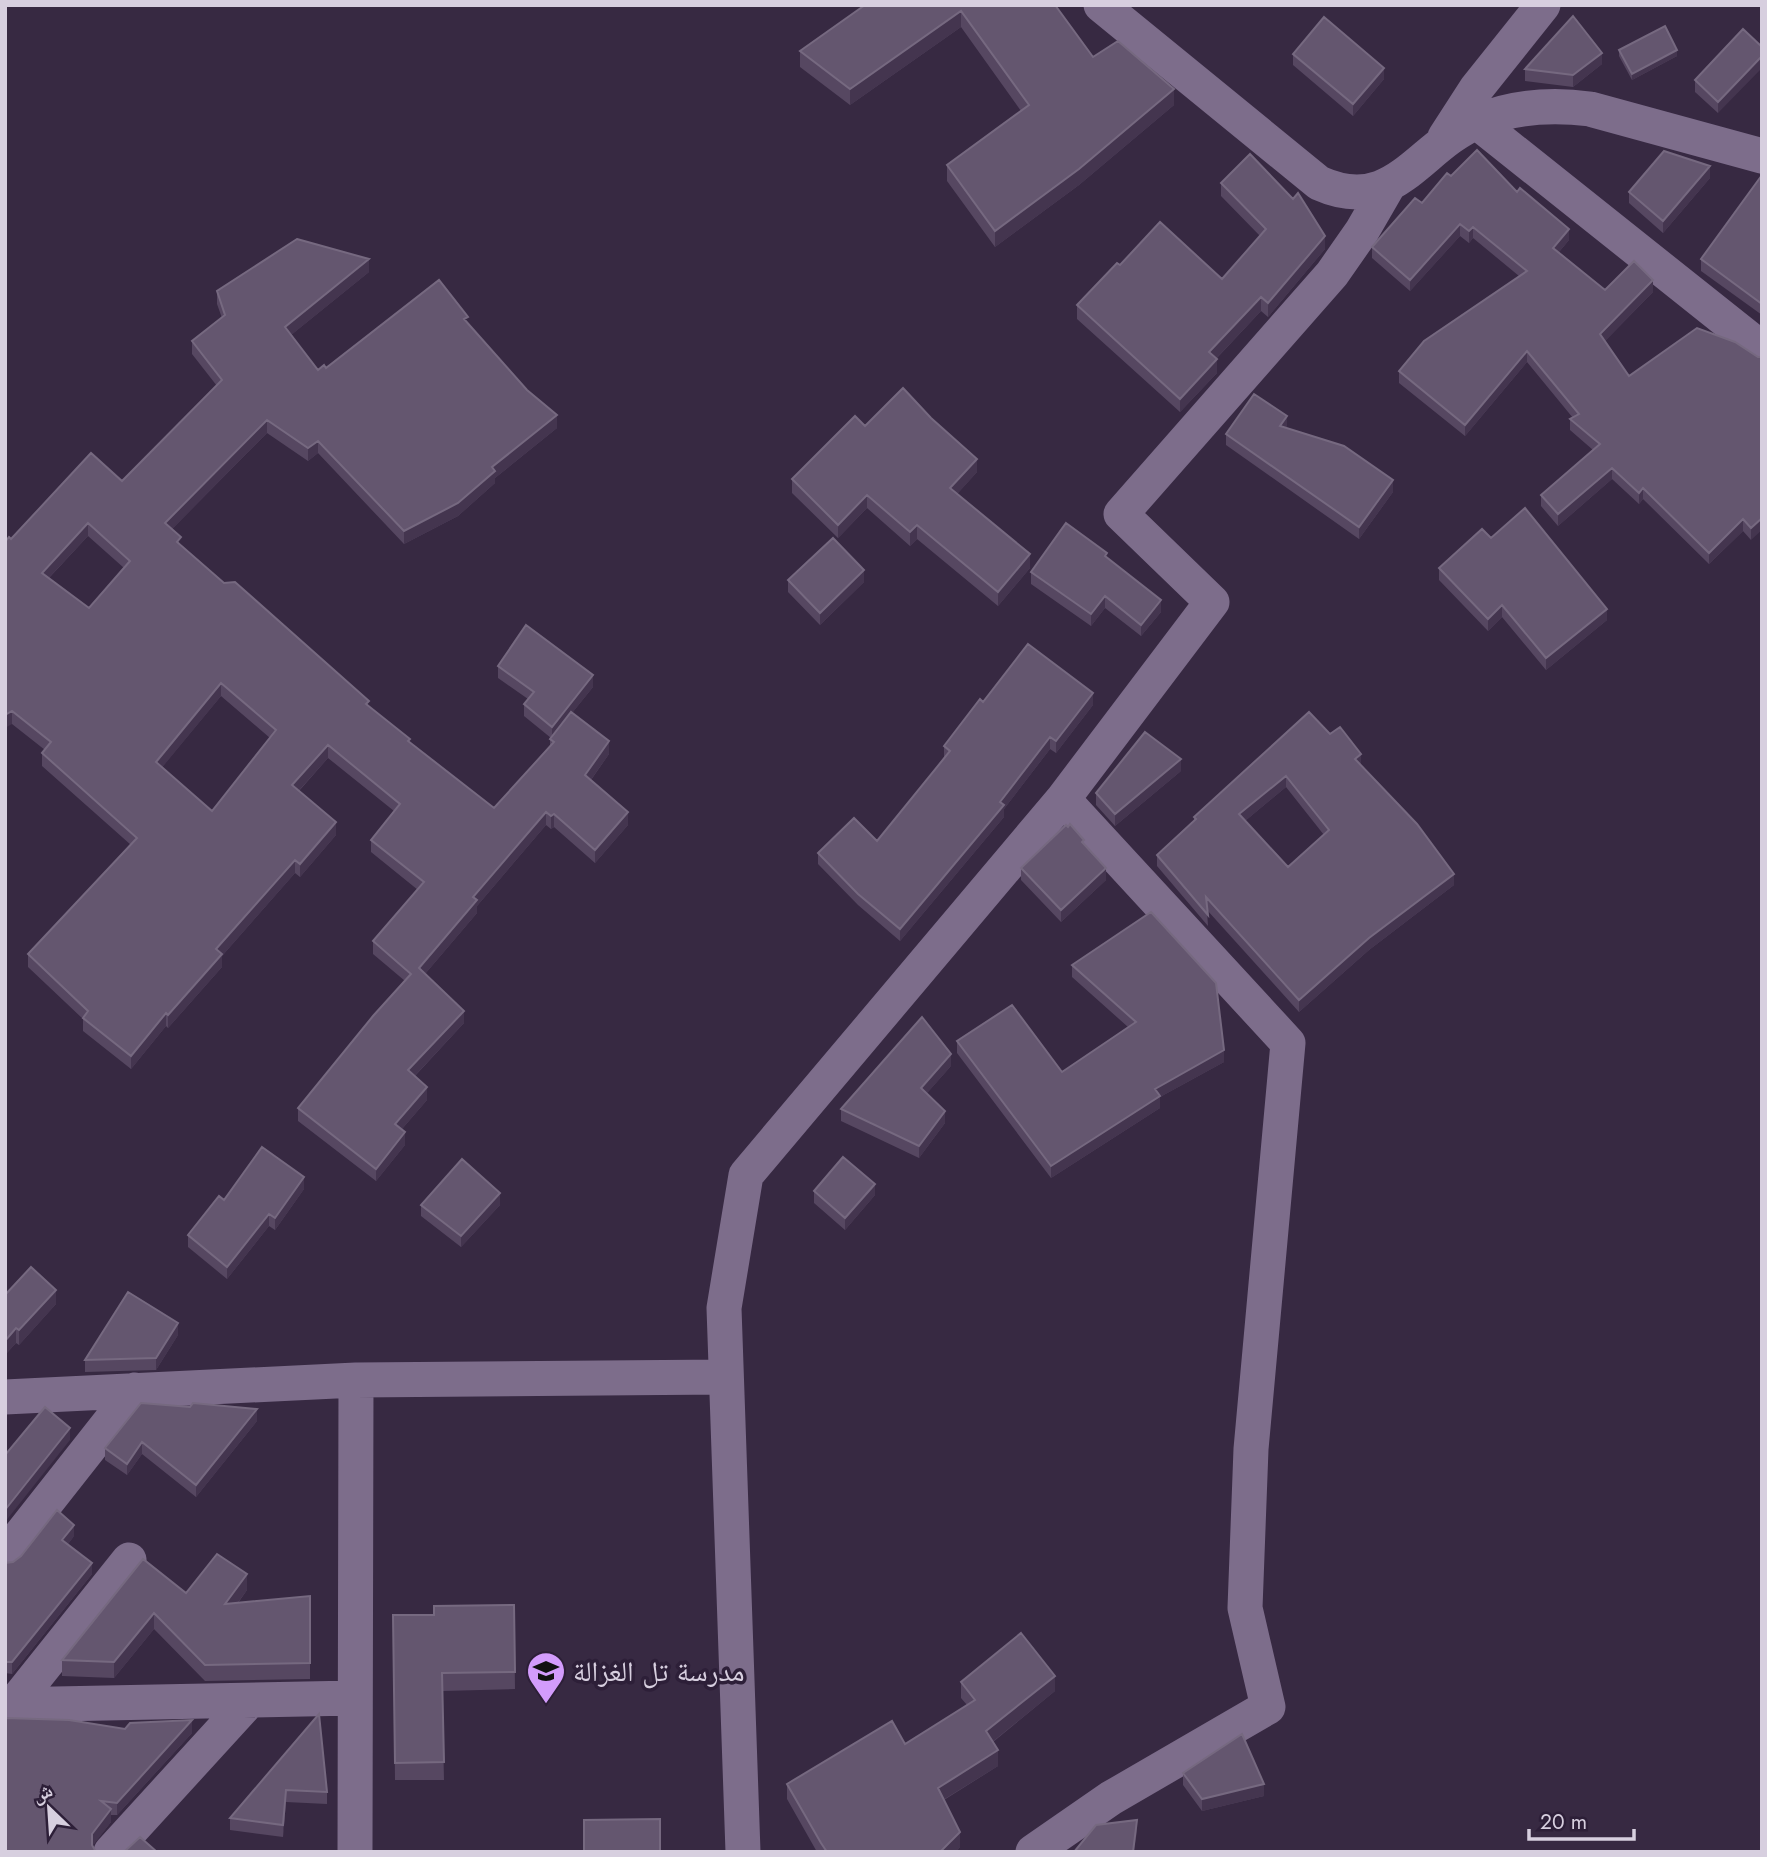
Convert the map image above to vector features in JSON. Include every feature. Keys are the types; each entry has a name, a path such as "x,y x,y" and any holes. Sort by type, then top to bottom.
{"street":[{"path":"1101,5 1319,183 1335,190 1353,193 1388,186 1438,146 1477,121 1514,110 1561,105 1590,109 1760,153"},
{"path":"1438,146 1476,89 1544,5"},
{"path":"1477,121 1762,349"},
{"path":"743,1852 724,1308 746,1175 1063,799 1212,602 1121,514 1332,274 1362,231 1388,186"},
{"path":"1033,1852 1111,1798 1268,1707 1245,1608 1251,1449 1288,1043 1063,799"},
{"path":"5,1397 356,1380 725,1377"},
{"path":"355,1852 356,1380"},
{"path":"5,1555 135,1390"},
{"path":"9,1705 129,1560"},
{"path":"9,1705 355,1698"},
{"path":"111,1852 249,1701"}],"building":[{"path":"865,5 1055,5 1093,57 1118,41 1174,89 1079,169 995,231 947,165 1029,105 961,11 850,89 800,51"},
{"path":"1573,16 1602,53 1573,75 1525,69"},
{"path":"1324,17 1384,68 1353,104 1293,54"},
{"path":"1665,26 1677,50 1632,74 1619,50"},
{"path":"1743,29 1762,47 1762,56 1718,102 1695,80"},
{"path":"1477,150 1517,192 1520,188 1569,229 1553,248 1605,290 1634,261 1653,280 1600,334 1629,376 1697,328 1735,342 1762,357 1762,518 1751,528 1743,519 1709,553 1643,488 1639,493 1612,468 1558,514 1541,495 1600,444 1570,419 1579,414 1527,351 1465,425 1399,371 1424,341 1527,271 1473,227 1469,231 1460,224 1410,280 1372,247 1415,198 1422,203 1447,173 1451,176"},
{"path":"1664,151 1710,166 1663,221 1629,192"},
{"path":"1250,154 1293,199 1298,193 1325,236 1268,303 1261,297 1209,352 1217,359 1180,399 1077,305 1117,263 1120,265 1160,222 1222,279 1266,229 1221,183"},
{"path":"1762,175 1762,304 1701,259"},
{"path":"297,239 369,259 285,327 318,370 324,365 326,368 439,280 468,317 464,319 527,390 557,415 492,467 495,471 458,503 404,531 318,441 308,448 267,420 165,523 181,537 177,542 224,583 235,582 369,701 366,704 410,739 408,741 494,808 554,742 550,739 571,712 609,741 585,775 628,812 595,850 554,814 551,816 546,812 473,897 477,900 419,968 464,1011 408,1070 427,1087 395,1124 405,1132 376,1169 298,1108 411,974 373,941 424,882 371,840 400,804 328,745 292,785 336,822 300,864 295,860 216,949 222,954 168,1015 166,1013 131,1056 83,1018 88,1011 28,954 137,838 42,753 51,742 12,711 5,715 5,542 9,537 11,539 91,453 122,481 222,380 192,341 225,315 217,291","holes":["88,523 130,561 89,608 42,573","221,683 276,730 212,811 156,762"]},
{"path":"903,388 931,418 977,459 950,488 1030,554 998,592 917,525 910,532 867,495 838,525 792,479 855,416 865,426"},
{"path":"1254,394 1287,416 1280,426 1344,446 1393,480 1359,527 1226,434"},
{"path":"1525,508 1607,609 1546,658 1502,605 1488,619 1439,568 1482,529 1491,538"},
{"path":"1066,523 1107,553 1105,556 1161,600 1141,625 1105,596 1091,614 1031,572"},
{"path":"833,538 864,570 820,613 788,580"},
{"path":"526,625 593,675 552,727 524,704 534,692 498,666"},
{"path":"1028,644 1093,693 1056,741 1050,737 1000,802 1004,805 900,929 858,894 818,853 854,818 877,841 950,751 944,746 980,699 983,702"},
{"path":"1309,712 1330,734 1340,727 1361,754 1355,759 1417,824 1454,874 1369,938 1299,1000 1206,897 1208,915 1157,855 1196,819 1194,817","holes":["1286,776 1329,830 1288,867 1239,814"]},
{"path":"1145,732 1181,759 1115,814 1096,793"},
{"path":"1070,824 1084,840 1082,842 1106,868 1061,910 1021,868"},
{"path":"1151,912 1216,983 1224,1050 1155,1089 1160,1096 1051,1166 957,1041 1012,1005 1062,1072 1136,1022 1072,965"},
{"path":"922,1017 951,1054 921,1088 945,1111 919,1146 841,1109"},
{"path":"262,1147 304,1177 275,1218 269,1214 227,1267 188,1235 219,1196 224,1200"},
{"path":"843,1157 875,1184 845,1218 814,1191"},
{"path":"462,1159 500,1193 461,1236 421,1205"},
{"path":"31,1267 56,1290 19,1330 16,1328 5,1341 5,1295"},
{"path":"128,1292 178,1323 156,1358 85,1360"},
{"path":"141,1403 190,1407 193,1403 257,1409 196,1485 142,1442 127,1464 105,1448"},
{"path":"45,1407 70,1428 5,1510 5,1455"},
{"path":"57,1510 74,1525 62,1540 92,1563 12,1662 5,1662 5,1563 13,1562 21,1556"},
{"path":"217,1554 247,1574 225,1604 310,1596 310,1663 205,1665 154,1613 114,1662 62,1660 143,1559 186,1593"},
{"name":"مدرسة تل الغزالة","path":"514,1605 515,1672 442,1673 444,1762 395,1763 393,1615 434,1615 434,1606"},
{"path":"1021,1633 1055,1676 986,1731 998,1750 938,1788 960,1832 940,1852 827,1852 787,1784 892,1721 905,1744 975,1700 961,1682"},
{"path":"319,1714 327,1792 286,1790 283,1825 230,1818"},
{"path":"5,1718 69,1720 125,1729 130,1723 192,1720 117,1803 101,1801 111,1809 92,1834 92,1845 96,1852 5,1852"},
{"path":"1242,1734 1264,1784 1202,1799 1183,1773"},
{"path":"660,1819 660,1852 584,1852 584,1820"},
{"path":"1137,1820 1133,1852 1074,1852 1096,1825"},
{"path":"140,1837 157,1852 124,1852"}],"place":[{"name":"مدرسة تل الغزالة","path":"546,1705"}]}
